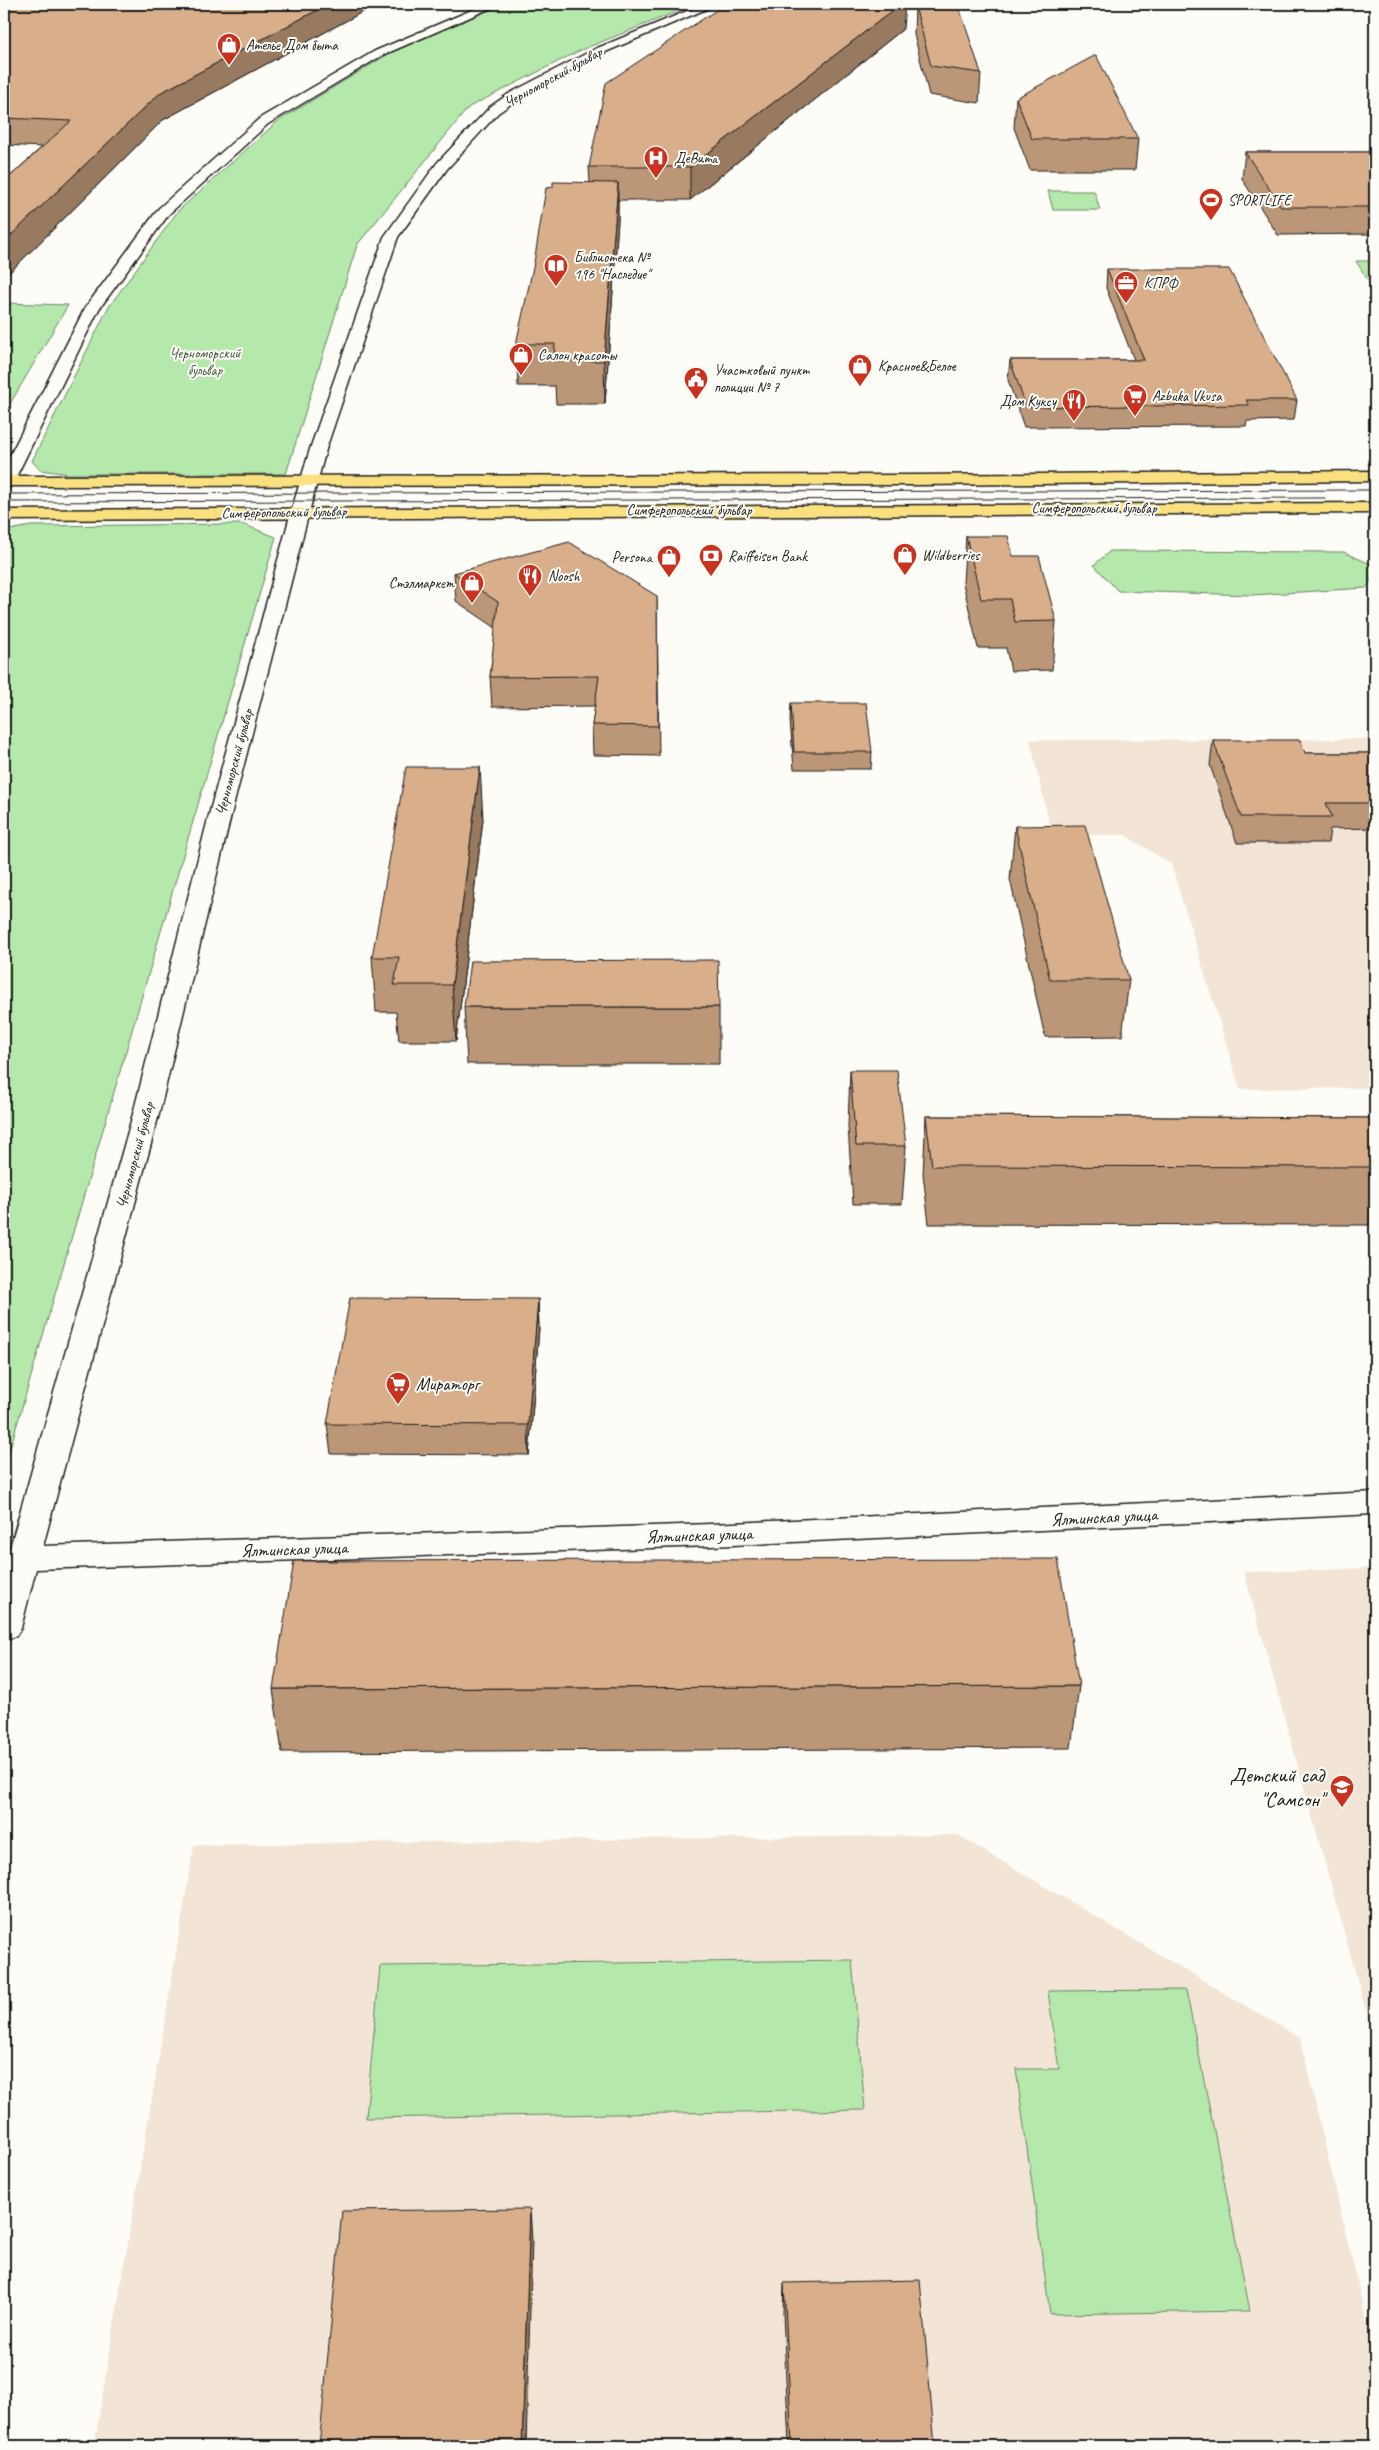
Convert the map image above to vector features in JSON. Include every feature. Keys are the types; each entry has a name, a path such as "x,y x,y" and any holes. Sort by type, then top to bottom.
{"main road":[{"name":"Симферопольский бульвар","path":"4,482 926,480 1375,476"},
{"name":"Симферопольский бульвар","path":"4,514 1375,508"}],"street":[{"path":"4,482 92,308 164,211 264,121 379,52 495,4"},
{"name":"Черноморский бульвар","path":"4,1628 146,1114 222,807 300,512 319,446 391,237 442,166 494,110 514,96 600,50 713,4"},
{"name":"Ялтинская улица","path":"23,1558 740,1534 1375,1503"}],"shaded area":[{"path":"1375,739 1375,1088 1240,1089 1171,864 1125,835 1052,835 1030,740"},
{"name":"Детский сад \"Самсон\"","path":"1375,1568 1375,2043 1244,1572"},
{"path":"958,1835 1300,2038 1375,2357 1375,2446 94,2446 194,1845"}],"green space":[{"name":"Черноморский бульвар","path":"503,4 696,4 581,50 469,107 357,245 286,474 70,474 40,470 32,461 108,308 178,211 278,121 390,53"},
{"path":"1048,191 1094,191 1100,210 1053,210"},
{"path":"1356,261 1375,261 1375,282 1369,282"},
{"path":"4,303 68,305 4,414"},
{"path":"242,524 276,537 4,1469 4,531 31,526"},
{"path":"1110,551 1344,552 1375,566 1375,574 1366,588 1252,595 1118,591 1094,565"},
{"path":"852,1960 865,2110 366,2118 380,1966"},
{"path":"1186,1990 1250,2311 1050,2314 1016,2069 1059,2069 1048,1991"}],"building":[{"path":"4,4 329,4 160,93 4,242 4,182 71,121 4,118"},
{"path":"729,4 901,4 690,167 589,167 606,83 718,9"},
{"path":"920,4 958,4 981,73 931,66 915,6"},
{"path":"1096,55 1138,139 1032,139 1016,98"},
{"path":"1245,152 1375,152 1375,207 1281,207"},
{"path":"553,182 618,183 604,361 554,361 555,344 516,344 534,263 546,188 553,187"},
{"path":"1107,269 1229,269 1297,400 1246,400 1249,405 1026,407 1010,360 1144,360"},
{"path":"966,536 1008,536 1013,556 1039,556 1056,621 1015,622 1010,599 981,599"},
{"path":"569,542 657,596 658,726 592,725 599,676 490,677 498,602 454,573"},
{"path":"791,703 866,703 872,752 794,752"},
{"path":"1213,740 1300,740 1305,753 1375,753 1375,803 1326,803 1332,817 1241,817"},
{"path":"406,767 480,767 452,985 394,985 399,957 372,957"},
{"path":"1085,825 1129,980 1050,980 1015,826"},
{"path":"718,960 719,1007 464,1007 470,961"},
{"path":"850,1070 897,1070 906,1146 856,1146"},
{"path":"926,1116 1375,1118 1375,1167 932,1166"},
{"path":"350,1298 538,1299 528,1425 327,1424"},
{"path":"1058,1559 1079,1686 273,1689 294,1561"},
{"path":"530,2209 522,2446 319,2446 342,2211"},
{"path":"920,2280 935,2446 792,2446 784,2283"}],"tram line":[{"path":"4,494 1375,490"},
{"path":"4,502 1325,498"}],"place":[{"name":"Ателье Дом быта","path":"229,66"},
{"name":"ДеВита","path":"656,179"},
{"name":"SPORTLIFE","path":"1211,221"},
{"name":"Библиотека № 196 \"Наследие\"","path":"556,287"},
{"name":"КПРФ","path":"1126,304"},
{"name":"Салон красоты","path":"521,376"},
{"name":"Красное&Белое","path":"860,387"},
{"name":"Участковый пункт полиции № 7","path":"696,400"},
{"name":"Azbuka Vkusa","path":"1135,417"},
{"name":"Дом Куксу","path":"1074,422"},
{"name":"Wildberries","path":"905,576"},
{"name":"Raiffeisen Bank","path":"711,577"},
{"name":"Persona","path":"669,578"},
{"name":"Noosh","path":"530,597"},
{"name":"Стэлмаркет","path":"472,604"},
{"name":"Мираторг","path":"398,1405"},
{"name":"Детский сад \"Самсон\"","path":"1342,1808"}]}
